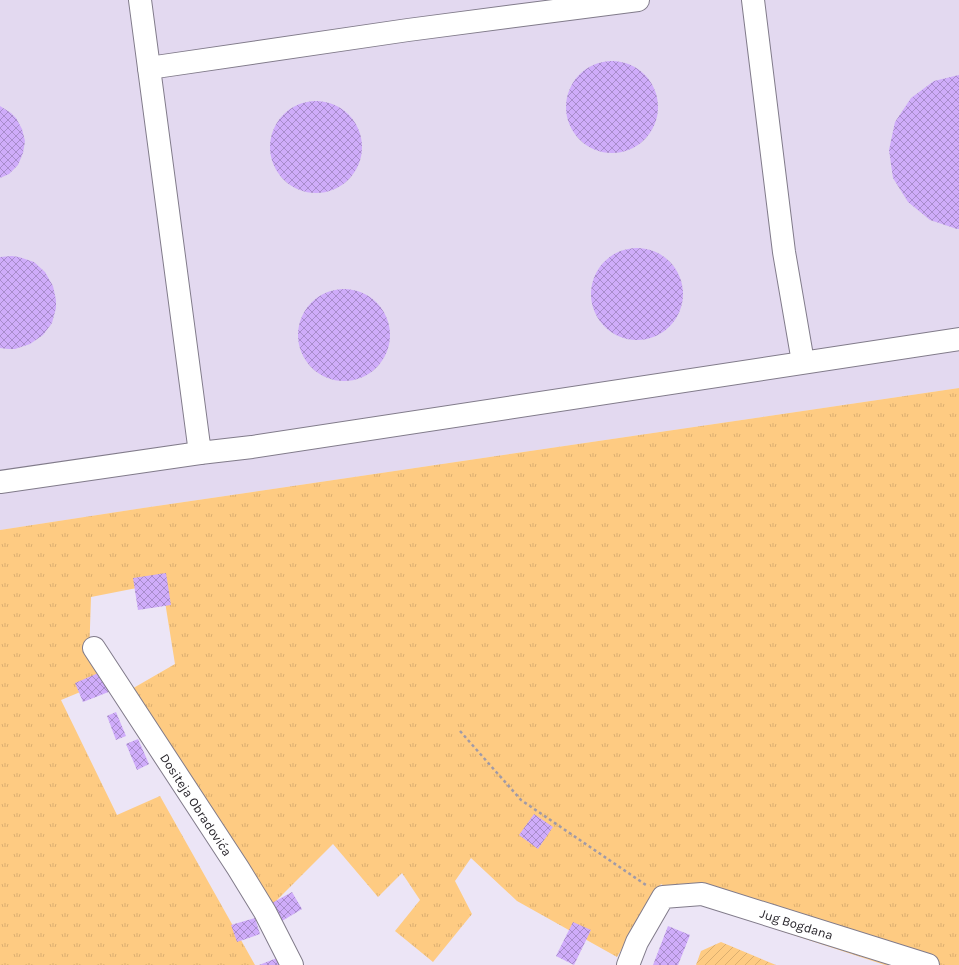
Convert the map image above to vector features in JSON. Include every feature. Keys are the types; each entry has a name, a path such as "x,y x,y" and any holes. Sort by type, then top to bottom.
{"street":[{"path":"140,0 200,453"},
{"path":"149,68 408,30 638,0"},
{"path":"753,0 784,252 803,362"},
{"path":"0,482 200,453 252,447 959,339"},
{"name":"Dositeja Obradovića","path":"94,648 238,868 265,912 292,965"},
{"name":"Jug Bogdana","path":"663,897 702,894 928,965"},
{"path":"628,965 637,942 663,897"}],"path":[{"path":"460,731 521,800 663,897"}],"shaded area":[{"path":"0,0 959,0 959,388 0,530"}],"green space":[{"path":"959,388 959,965 885,965 693,902 661,884 617,957 517,901 471,858 455,881 472,914 433,962 395,931 420,900 402,873 378,897 333,844 265,912 130,690 175,664 162,583 91,597 89,658 102,683 61,700 117,815 160,796 255,965 0,965 0,530"},
{"path":"721,942 776,965 696,965 701,951"}],"building":[{"path":"603,61 621,61 638,68 651,81 658,98 658,116 651,133 638,146 621,153 603,153 586,146 573,133 566,116 566,98 573,81 586,68"},
{"path":"959,75 959,229 957,229 930,220 908,202 893,178 889,150 895,122 911,98 934,81"},
{"path":"307,101 325,101 342,108 355,121 362,138 362,156 355,173 342,186 325,193 307,193 290,186 277,173 270,156 270,138 277,121 290,108"},
{"path":"0,106 16,118 22,129 25,141 23,153 18,165 9,174 0,178"},
{"path":"628,248 646,248 663,255 676,268 683,285 683,303 676,320 663,333 646,340 628,340 611,333 598,320 591,303 591,285 598,268 611,255"},
{"path":"12,256 34,262 45,272 53,286 56,308 52,323 43,335 30,344 15,349 8,349 0,348 0,257"},
{"path":"335,289 353,289 370,296 383,309 390,326 390,344 383,361 370,374 353,381 335,381 318,374 305,361 298,344 298,326 305,309 318,296"},
{"path":"166,573 171,605 138,610 133,578"},
{"path":"103,671 111,691 83,702 75,683"},
{"path":"116,712 126,736 116,740 107,716"},
{"path":"138,739 149,764 137,770 126,744"},
{"path":"534,814 553,827 538,849 519,835"},
{"path":"292,892 302,909 282,921 272,903"},
{"path":"255,918 260,934 237,942 231,925"},
{"path":"573,922 591,930 574,965 556,956"},
{"path":"668,926 690,935 678,965 653,965"},
{"path":"277,958 279,965 259,965"}]}
